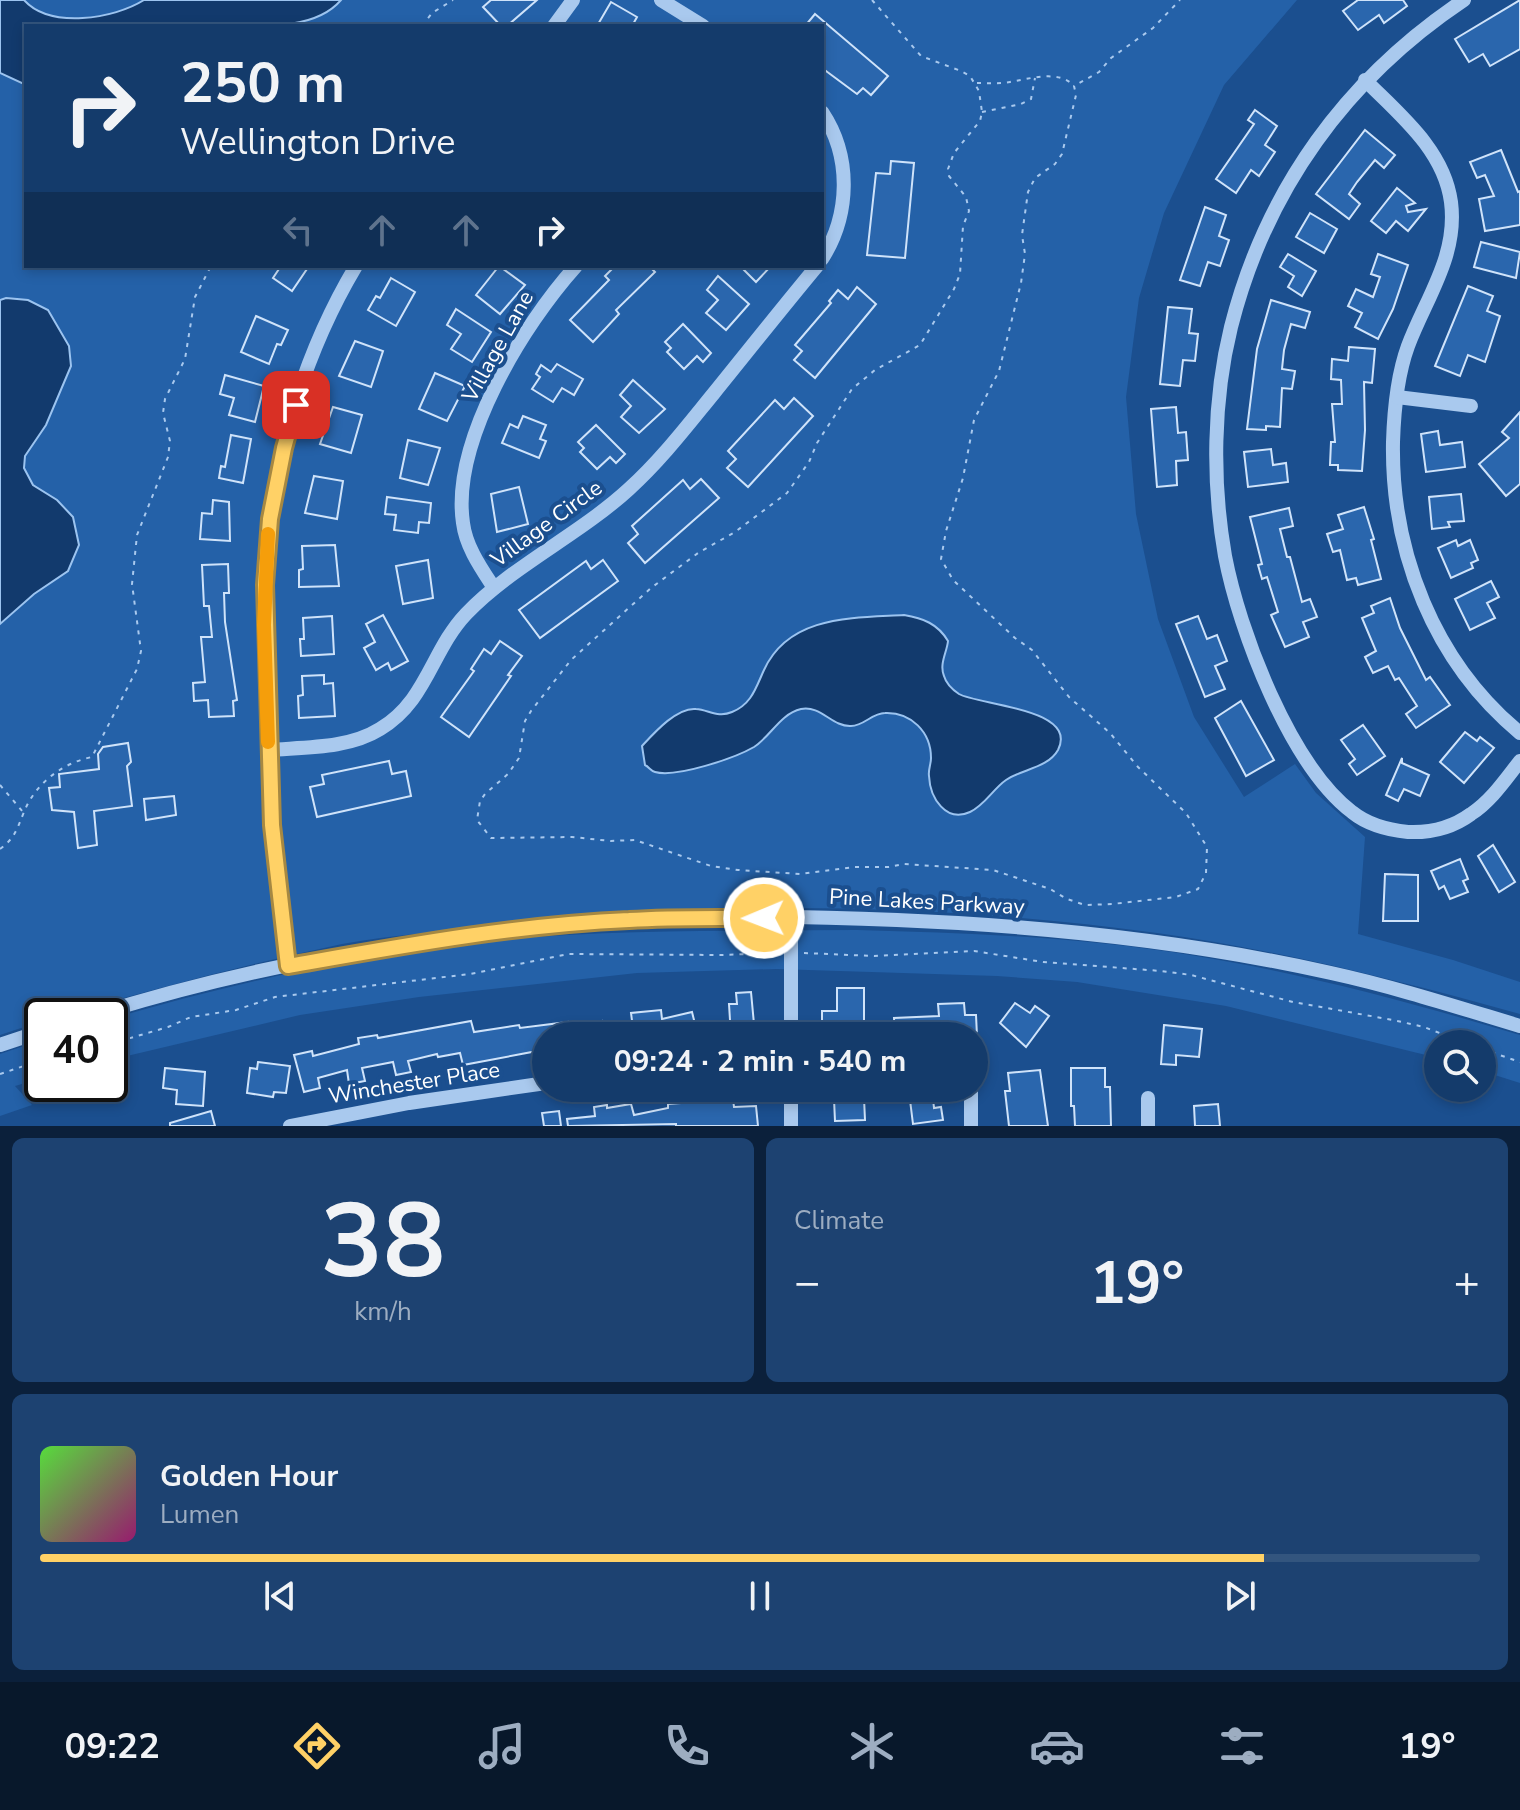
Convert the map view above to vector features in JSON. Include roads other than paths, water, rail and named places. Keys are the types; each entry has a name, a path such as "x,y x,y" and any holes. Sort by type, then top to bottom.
{"street":[{"path":"555,24 573,0"},
{"path":"661,0 700,24"},
{"path":"1464,0 1427,26 1365,80 1324,129 1284,194 1251,264 1231,327 1219,398 1217,461 1222,532 1230,576 1259,667 1287,726 1327,787 1351,812 1362,819 1399,831 1428,832 1451,826 1481,806 1520,761"},
{"path":"1365,80 1432,152 1444,175 1451,200 1452,226 1448,251 1408,345 1397,397 1393,449 1395,495 1402,539 1414,580 1434,625 1458,665 1485,699 1520,733"},
{"path":"824,116 840,151 844,189 840,222 824,255"},
{"path":"288,966 274,854 268,750 265,566 274,496 303,382 328,320 355,268"},
{"name":"Village Lane","path":"494,588 466,539 461,501 462,479 481,420 499,380 535,317 574,268"},
{"name":"Village Circle","path":"268,750 349,742 389,724 416,697 456,627 494,588 589,522 642,477 815,268"},
{"path":"1397,397 1471,406"},
{"path":"791,918 791,1022"},
{"name":"Pine Lakes Parkway","path":"128,1005 288,966 521,929 629,920 791,918 999,925 1135,938 1231,953 1342,976 1520,1026"},
{"path":"0,1045 24,1037"},
{"name":"Winchester Place","path":"290,1126 409,1103 532,1085"},
{"path":"1148,1098 1148,1126"},
{"path":"791,1102 791,1126"},
{"path":"971,1102 971,1126"}]}
